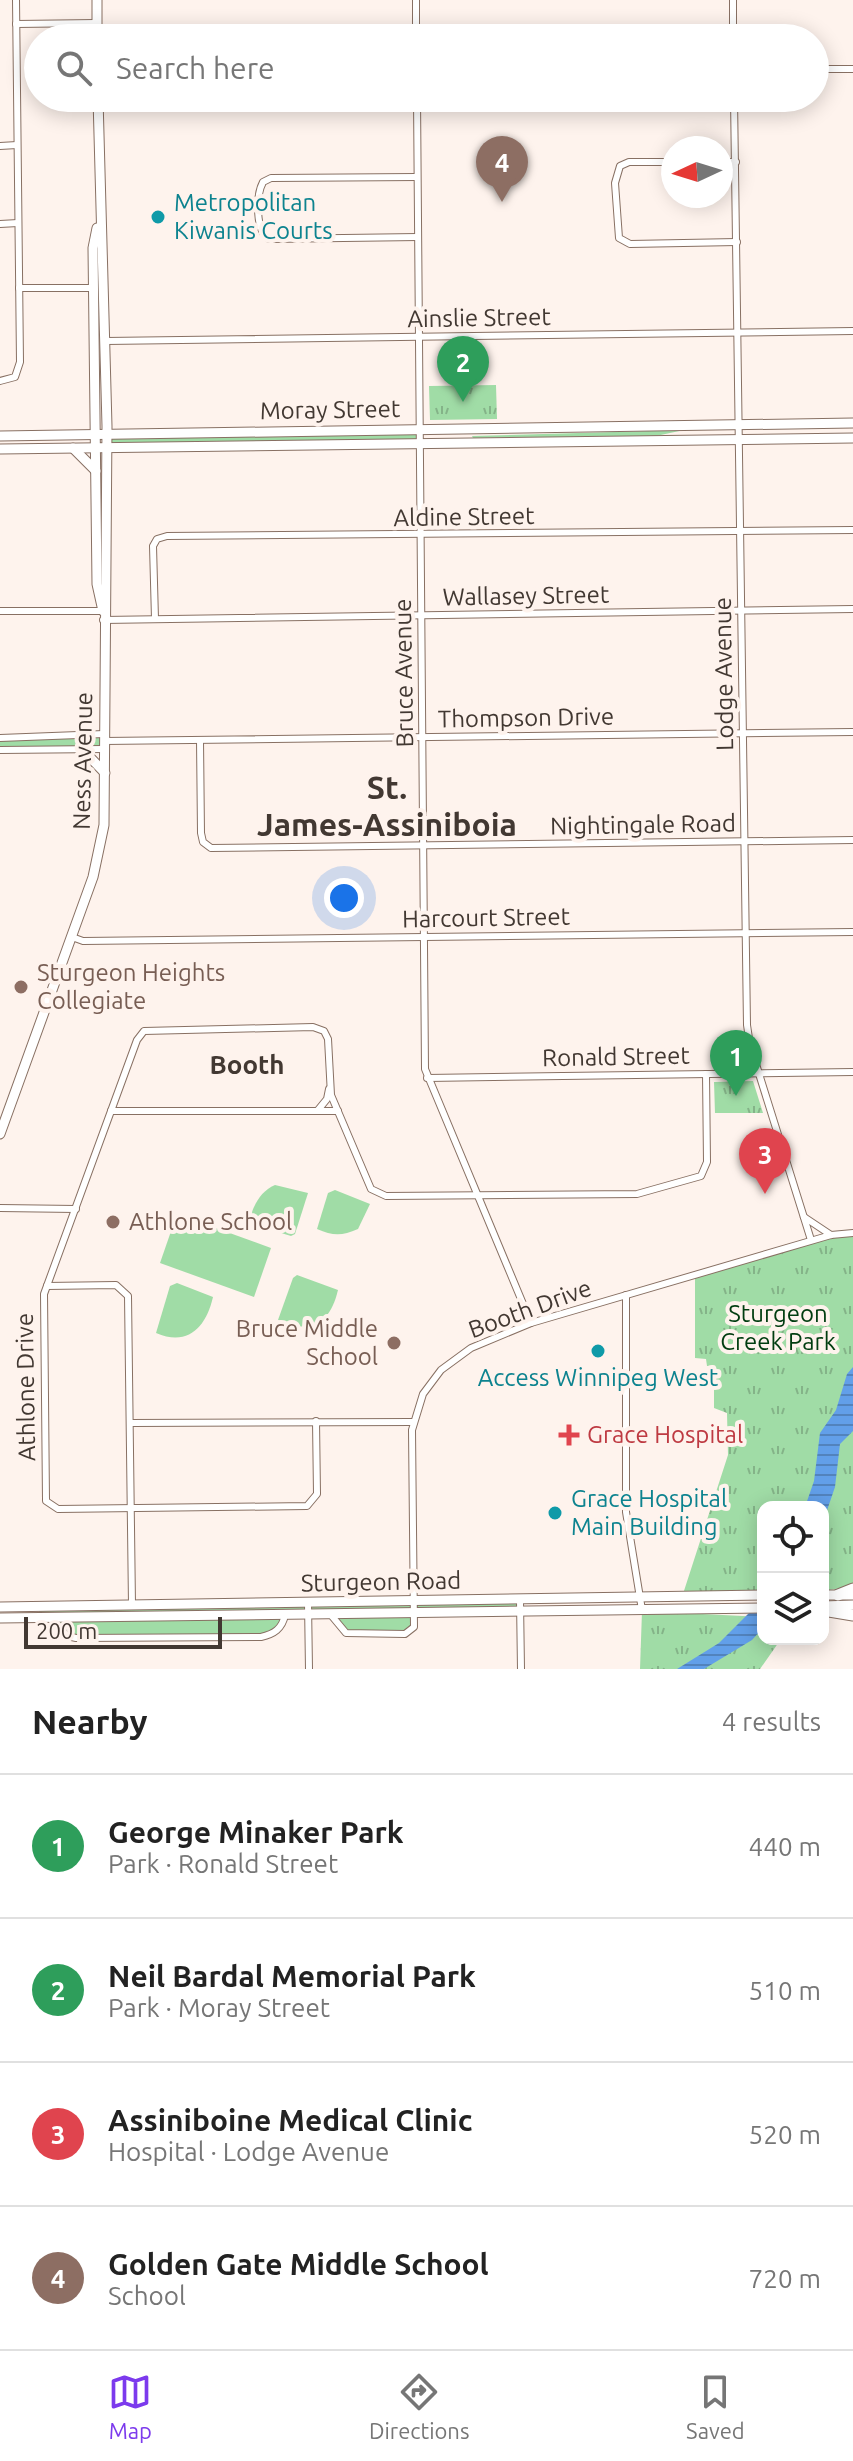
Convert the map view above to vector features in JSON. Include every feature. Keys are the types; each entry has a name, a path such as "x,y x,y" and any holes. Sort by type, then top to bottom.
{"highway":[{"path":"838,1595 853,1592"},
{"path":"829,1609 853,1615"}],"main road":[{"path":"97,0 97,23"},
{"name":"Ness Avenue","path":"0,1134 72,937 102,843 105,773 103,616 108,583 105,277 99,218 98,112"},
{"name":"Ness Avenue","path":"99,218 93,248 98,598 103,616"},
{"name":"Moray Street","path":"0,436 853,423"},
{"name":"Moray Street","path":"0,449 853,438"},
{"path":"73,448 96,471"},
{"path":"83,750 105,773"},
{"name":"Sturgeon Road","path":"0,1607 757,1595"},
{"path":"829,1595 838,1595"},
{"path":"829,1607 853,1605"},
{"name":"Sturgeon Road","path":"0,1618 757,1608"}],"street":[{"path":"0,381 15,377 20,366 16,0"},
{"path":"416,0 416,24"},
{"path":"733,0 733,24"},
{"path":"16,24 97,23"},
{"path":"829,69 853,69"},
{"name":"Bruce Avenue","path":"417,112 427,1078 531,1323"},
{"name":"Lodge Avenue","path":"734,112 748,1036 811,1240"},
{"path":"0,146 17,145"},
{"path":"661,162 629,162 618,169 616,225 619,238 630,244 737,242"},
{"path":"417,177 271,178 263,182 259,196 261,229 269,239 418,237"},
{"path":"0,224 18,223"},
{"path":"19,288 94,288"},
{"name":"Ainslie Street","path":"106,341 853,331"},
{"name":"Aldine Street","path":"155,619 153,546 160,537 853,530"},
{"name":"Wallasey Street","path":"0,611 155,619 853,609"},
{"name":"Thompson Drive","path":"0,738 104,741 853,732"},
{"name":"Nightingale Road","path":"200,740 201,833 203,842 211,848 853,840"},
{"name":"Thompson Drive","path":"0,750 83,750 104,741"},
{"name":"Harcourt Street","path":"72,937 83,941 853,932"},
{"name":"Athlone Drive","path":"316,1421 317,1494 310,1505 58,1509 46,1501 43,1326 47,1286 137,1040 147,1029 318,1028 328,1039 329,1086 377,1194 637,1194 701,1176 707,1162 706,1074"},
{"name":"Ronald Street","path":"427,1078 853,1072"},
{"path":"314,1111 324,1105 329,1086"},
{"path":"111,1111 338,1111"},
{"path":"0,1208 68,1206 76,1209"},
{"path":"804,1217 831,1235"},
{"name":"Booth Drive","path":"415,1614 413,1422 428,1386 450,1361 487,1340 531,1323 811,1240 853,1233"},
{"path":"47,1286 116,1285 128,1296 133,1617"},
{"path":"626,1295 626,1512 642,1611"},
{"path":"130,1423 413,1422"},
{"path":"520,1601 521,1669"},
{"path":"308,1603 309,1669"},
{"name":"Sturgeon Road","path":"331,1615 346,1633 405,1634 414,1627 415,1614"},
{"name":"Sturgeon Road","path":"50,1618 67,1636 76,1638 245,1637 273,1634 285,1615"}],"green space":[{"path":"496,385 497,419 430,420 429,386"},
{"path":"420,429 420,444 107,448 107,434"},
{"path":"684,430 656,436 472,436"},
{"path":"104,734 104,749 0,750 0,738"},
{"path":"753,1081 763,1113 715,1113 714,1082"},
{"path":"275,1185 308,1193 295,1234 291,1236 248,1223 261,1196"},
{"path":"335,1190 370,1204 358,1229 338,1234 317,1229 328,1193"},
{"path":"177,1214 271,1248 254,1297 160,1263"},
{"name":"Sturgeon Creek Park","path":"853,1233 853,1586 829,1590 829,1501 757,1501 757,1595 682,1597 728,1455 727,1413 714,1408 714,1366 707,1366 706,1359 695,1358 695,1275 831,1235"},
{"path":"297,1275 338,1290 330,1311 309,1326 278,1320 293,1278"},
{"path":"177,1283 213,1297 206,1317 194,1332 177,1338 156,1333 170,1286"},
{"path":"520,1601 520,1613 415,1614 409,1633 346,1633 331,1615 285,1615 273,1634 67,1636 50,1618 39,1618 39,1606"},
{"path":"642,1611 757,1617 757,1645 777,1645 760,1669 640,1669"}],"water":[{"path":"853,1367 853,1431 840,1444 835,1487 829,1504 829,1501 807,1501 814,1481 820,1433 836,1410 847,1374"},
{"path":"757,1605 757,1635 752,1640 704,1669 677,1669 719,1643"}],"place":[{"name":"Golden Gate Middle School","path":"502,202"},
{"name":"Metropolitan Kiwanis Courts","path":"158,217"},
{"name":"Neil Bardal Memorial Park","path":"463,402"},
{"name":"Sturgeon Heights Collegiate","path":"21,987"},
{"name":"George Minaker Park","path":"736,1096"},
{"name":"Assiniboine Medical Clinic","path":"765,1194"},
{"name":"Athlone School","path":"113,1222"},
{"name":"Bruce Middle School","path":"394,1343"},
{"name":"Access Winnipeg West","path":"598,1351"},
{"name":"Grace Hospital","path":"569,1435"},
{"name":"Grace Hospital Main Building","path":"555,1513"}],"district":[{"name":"St. James-Assiniboia","path":"387,806"},
{"name":"Booth","path":"247,1065"}]}
